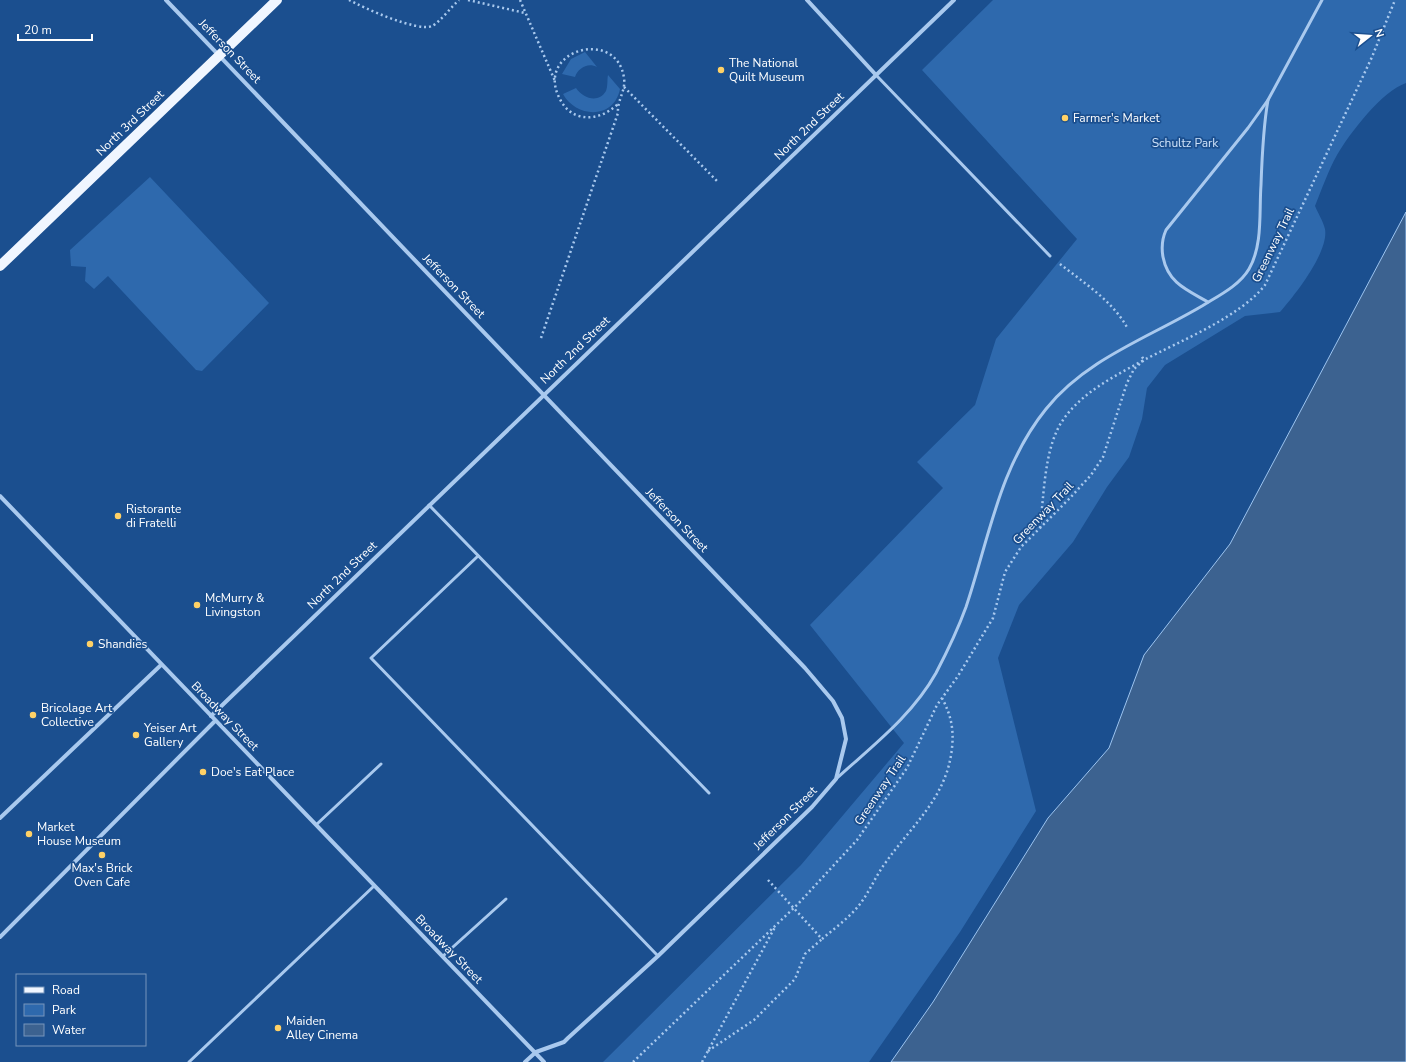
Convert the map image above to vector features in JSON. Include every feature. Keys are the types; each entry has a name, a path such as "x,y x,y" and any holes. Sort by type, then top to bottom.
{"main road":[{"name":"North 3rd Street","path":"0,266 277,0"}],"street":[{"name":"Jefferson Street","path":"166,0 804,668 833,701 842,718 846,739 836,779 812,807 658,956 564,1042 536,1052"},
{"path":"806,0 876,75"},
{"name":"North 2nd Street","path":"211,716 954,0"},
{"name":"Broadway Street","path":"0,496 215,721 317,824 374,886 544,1062"},
{"path":"0,818 161,665"},
{"path":"0,937 215,721"},
{"path":"525,1062 536,1052"}],"lane":[{"path":"1208,302 1180,287 1167,272 1164,260 1162,238 1166,230 1248,128 1268,100 1322,0"},
{"path":"876,75 1050,256"},
{"path":"836,779 905,716 935,674 965,608 997,500 1013,461 1025,438 1047,408 1061,391 1092,367 1208,302 1235,285 1249,269 1255,254 1258,235 1263,129 1268,100"},
{"path":"429,505 709,793"},
{"path":"478,556 371,658 658,956"},
{"path":"317,824 381,764"},
{"path":"189,1062 374,886"},
{"path":"443,956 506,899"}],"path":[{"path":"349,0 363,7 419,28 432,26 459,0"},
{"path":"468,0 525,13"},
{"path":"520,0 555,81 556,92 561,102 568,110 578,116 589,118 600,116 610,111 618,104"},
{"name":"Greenway Trail","path":"633,1062 794,908 857,840 907,768 942,698 993,618 1005,572 1021,547 1091,475 1103,457 1127,383 1134,369 1144,360 1241,308 1256,296 1265,285 1372,57 1395,0"},
{"path":"541,338 618,113 618,104 624,86 620,67 615,58 597,49 578,50 569,55 562,62 555,81"},
{"path":"624,86 717,181"},
{"path":"1050,256 1096,292 1114,310 1130,334"},
{"path":"1040,528 1047,466 1052,445 1063,420 1092,392 1113,377 1144,360"},
{"path":"708,1051 754,1020 796,979 805,954 860,905 885,863 936,798 944,783 950,765 953,724 950,712 942,698"},
{"path":"768,880 822,939"},
{"path":"702,1062 776,925"}],"green space":[{"name":"Schultz Park","path":"993,0 1406,0 1406,83 1397,87 1377,103 1358,125 1337,155 1315,206 1325,229 1325,238 1322,249 1310,273 1294,295 1280,312 1245,316 1165,365 1147,388 1142,419 1129,457 1107,487 1073,542 1019,605 998,658 1036,811 960,932 869,1062 603,1062 801,865 904,743 810,625 943,488 917,462 975,405 996,339 1077,239 922,70"},
{"path":"585,52 597,67 590,65 584,67 578,71 575,77 562,74 571,59"},
{"path":"608,75 620,89 616,99 603,111 585,111 577,108 569,102 563,94 576,88 586,97 599,97 606,91"},
{"path":"150,177 269,303 202,371 196,370 108,276 94,289 85,281 86,267 71,266 70,250"}],"water":[{"path":"1406,212 1406,1062 891,1062 933,1002 1048,818 1109,748 1144,655 1230,544"}],"place":[{"name":"The National Quilt Museum","path":"721,70"},
{"name":"Farmer's Market","path":"1065,118"},
{"name":"Ristorante di Fratelli","path":"118,516"},
{"name":"McMurry & Livingston","path":"197,605"},
{"name":"Shandies","path":"90,644"},
{"name":"Bricolage Art Collective","path":"33,715"},
{"name":"Yeiser Art Gallery","path":"136,735"},
{"name":"Doe's Eat Place","path":"203,772"},
{"name":"Market House Museum","path":"29,834"},
{"name":"Max's Brick Oven Cafe","path":"102,855"},
{"name":"Maiden Alley Cinema","path":"278,1028"}]}
